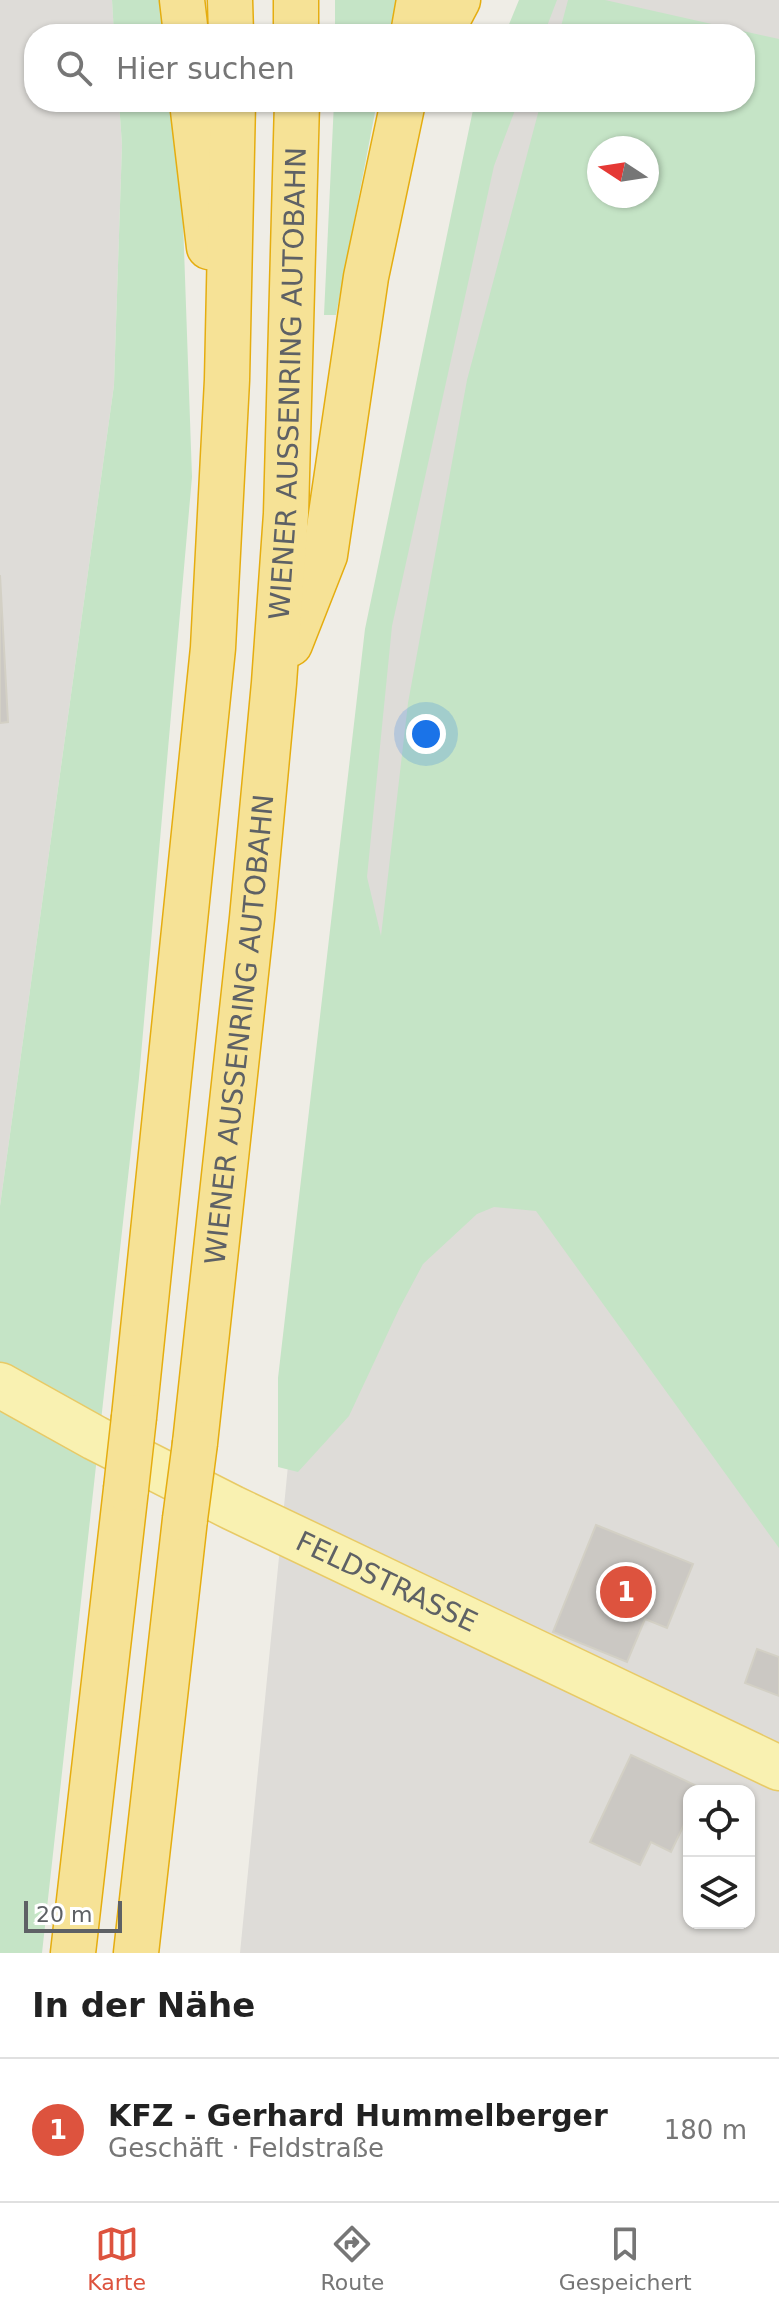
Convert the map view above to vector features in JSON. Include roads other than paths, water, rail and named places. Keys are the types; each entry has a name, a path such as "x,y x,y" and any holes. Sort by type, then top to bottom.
{"highway":[{"path":"182,0 185,24"},
{"path":"230,0 231,24"},
{"path":"296,0 296,24"},
{"path":"415,24 419,0"},
{"path":"445,24 458,0"},
{"path":"193,112 227,380"},
{"path":"73,1953 134,1417 213,648 227,380 233,112"},
{"name":"WIENER AUSSENRING AUTOBAHN","path":"136,1953 195,1443 252,918 274,683 286,514 297,112"},
{"path":"274,683 325,555 366,277 403,112"}],"main road":[{"name":"FELDSTRASSE","path":"0,1385 95,1438 233,1508 779,1768"}],"place":[{"name":"KFZ - Gerhard Hummelberger","path":"626,1592"}]}
